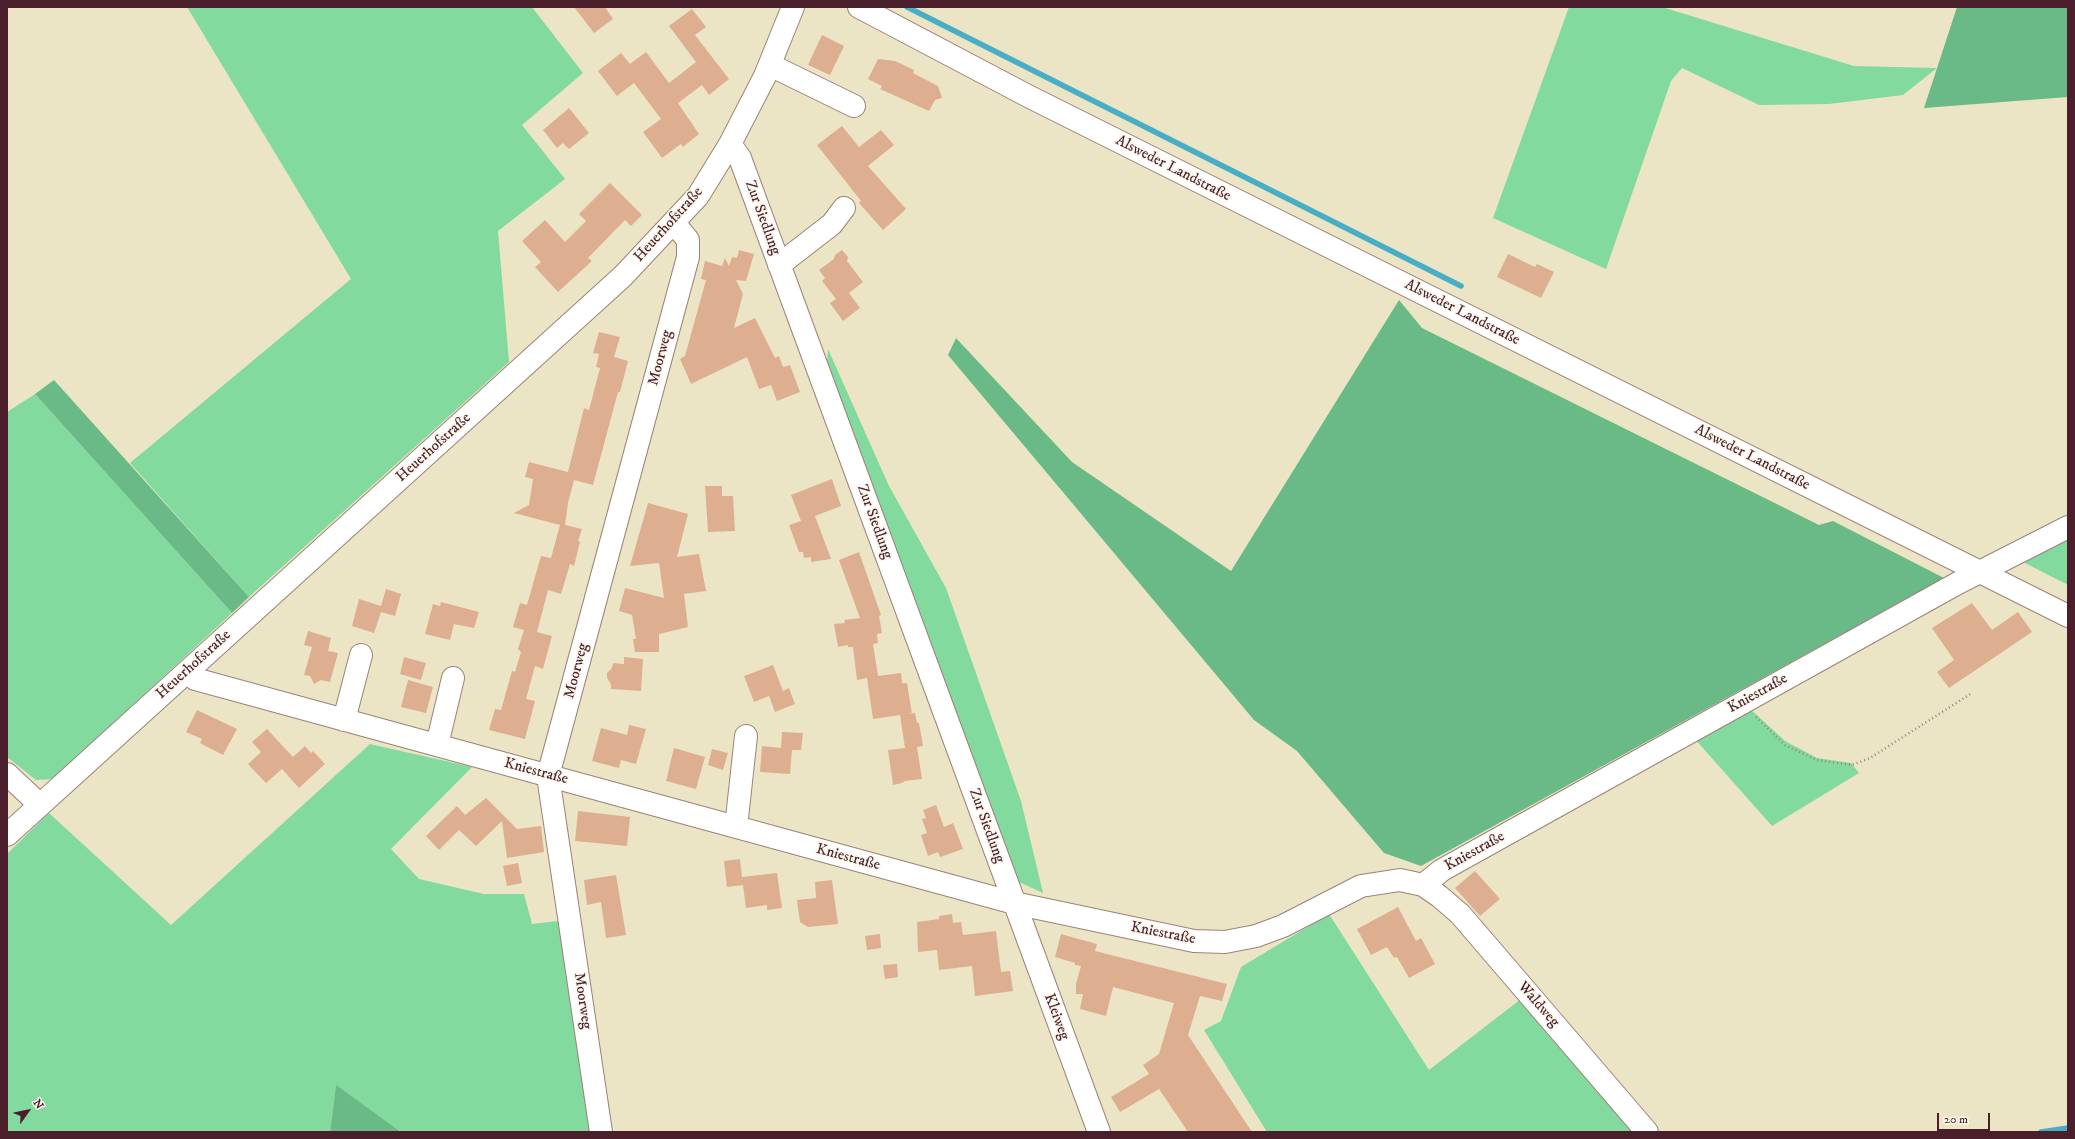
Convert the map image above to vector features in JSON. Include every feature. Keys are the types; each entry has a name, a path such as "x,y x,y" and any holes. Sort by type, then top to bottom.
{"street":[{"name":"Heuerhofstraße","path":"7,835 623,276 674,223 698,196 730,144 770,65 792,7"},
{"name":"Alsweder Landstraße","path":"859,7 1036,100 2068,616"},
{"path":"770,65 854,106"},
{"name":"Zur Siedlung","path":"730,144 740,158 1014,903"},
{"path":"779,265 832,224 844,208"},
{"name":"Moorweg","path":"601,1132 548,776 688,256 688,240 674,223"},
{"name":"Kniestraße","path":"188,672 195,679 1014,903 1194,941 1225,942 1256,936 1283,926 1361,886 1400,880 1423,885 1442,870 1740,703 1980,572 2068,527"},
{"path":"344,720 362,655"},
{"path":"437,745 453,678"},
{"path":"736,827 746,736"},
{"path":"7,774 40,805"},
{"name":"Waldweg","path":"1423,885 1439,896 1460,914 1647,1132"},
{"name":"Kleiweg","path":"1014,903 1099,1132"}],"path":[{"path":"1740,703 1785,744 1816,760 1852,765 1870,758 1972,693"}],"green space":[{"path":"187,7 532,7 583,73 522,125 565,179 498,231 509,362 249,597 130,463 351,279"},
{"path":"1569,7 1662,7 1854,66 1937,68 1903,95 1829,104 1759,105 1682,68 1671,81 1606,269 1493,218"},
{"path":"1957,7 2068,7 2068,97 1924,108"},
{"path":"1399,300 1422,328 1819,525 1833,521 1944,578 1421,866 1384,853 1297,751 1254,720 948,355 956,338 1072,462 1231,571"},
{"path":"828,349 889,486 946,588 1021,801 1043,893 1019,882 827,365"},
{"path":"54,380 249,597 232,613 35,394"},
{"path":"35,394 232,613 53,779 36,780 7,757 7,412"},
{"path":"2068,536 2068,585 2021,561"},
{"path":"1748,707 1785,741 1817,758 1851,763 1859,773 1772,826 1694,738"},
{"path":"370,744 472,767 391,849 419,879 484,894 524,894 532,924 566,920 596,1132 401,1132 336,1086 330,1132 7,1132 7,854 49,813 171,925"},
{"path":"1329,914 1429,1070 1521,999 1635,1132 1267,1132 1204,1030 1221,1021 1241,967"},
{"path":"336,1085 401,1132 330,1132"}],"building":[{"path":"574,7 605,7 613,19 594,33"},
{"path":"692,9 706,27 695,35 729,79 709,95 702,85 678,103 699,134 683,147 681,144 662,158 643,132 661,119 634,83 617,96 598,71 621,53 630,64 646,52 669,83 696,62 669,26"},
{"path":"822,35 844,46 830,75 808,65"},
{"path":"878,59 895,61 914,70 913,73 938,86 942,98 935,100 929,111 880,89 882,86 868,79"},
{"path":"569,108 589,133 569,149 563,143 557,148 543,130"},
{"path":"842,126 859,147 881,130 894,145 868,166 906,209 883,230 859,203 861,201 817,145"},
{"path":"610,183 642,215 631,226 625,220 588,258 592,261 558,292 535,267 541,262 522,241 545,220 565,242 586,221 579,214"},
{"path":"739,250 754,254 746,281 736,280 743,294 734,328 755,318 775,358 779,356 783,367 790,365 800,392 777,401 771,385 759,389 747,357 691,384 680,359 685,356 706,280 701,279 705,261 722,266 725,258 729,266 732,257 737,258"},
{"path":"842,250 848,257 847,261 863,282 849,293 860,308 843,321 830,303 836,299 822,281 825,278 819,270 834,259 835,255"},
{"path":"1508,254 1535,267 1537,264 1554,272 1541,298 1497,277"},
{"path":"599,332 620,337 614,357 628,361 620,392 618,392 593,485 574,480 568,503 565,525 582,529 578,541 580,542 574,566 570,564 561,594 548,590 537,632 552,636 543,669 535,666 526,699 535,701 525,739 489,730 495,709 501,710 512,671 515,672 521,652 518,649 524,630 513,627 520,603 527,605 541,556 551,558 560,525 514,513 529,505 533,479 525,477 529,462 568,472 584,408 589,410 600,368 596,367 599,354 593,353"},
{"path":"832,479 841,506 815,516 831,559 811,562 811,557 804,558 803,552 799,552 789,525 801,521 791,495"},
{"path":"705,486 722,486 722,496 733,496 735,531 708,532"},
{"path":"648,503 688,514 677,557 699,554 706,591 684,594 688,627 659,634 659,652 635,652 633,639 636,639 632,615 619,611 625,588 664,598 659,563 630,566"},
{"path":"859,552 881,615 879,616 882,633 877,634 878,643 873,644 878,676 901,673 902,683 907,683 912,713 915,713 917,723 919,723 923,746 917,747 922,779 905,781 893,785 888,750 905,748 900,715 873,719 867,678 857,680 853,647 848,647 848,645 838,647 834,624 845,623 844,620 860,618 839,560"},
{"path":"386,589 401,594 395,616 381,612 374,633 352,626 359,599 381,606"},
{"path":"441,602 479,612 474,628 454,624 450,640 425,634 433,604 440,606"},
{"path":"1972,603 1992,630 2018,612 2032,632 1949,688 1937,672 1954,660 1932,628"},
{"path":"308,631 331,638 328,651 338,653 330,682 321,680 314,684 310,676 304,675 312,647 304,645"},
{"path":"404,657 426,663 421,680 400,674"},
{"path":"624,657 643,659 641,691 611,689 611,684 607,678 607,673 612,668 613,663 624,664"},
{"path":"773,665 783,691 789,688 795,704 775,712 769,696 754,702 744,676"},
{"path":"408,680 433,687 426,713 401,707"},
{"path":"197,710 237,729 223,755 200,743 202,739 186,732"},
{"path":"629,725 646,729 636,764 621,760 619,768 592,761 601,728 627,735"},
{"path":"267,729 293,757 305,746 311,753 313,751 325,764 299,788 282,769 266,783 248,764 261,752 252,742"},
{"path":"782,732 803,733 801,750 792,750 790,774 760,772 762,746 781,748"},
{"path":"674,748 705,757 696,789 666,781"},
{"path":"712,749 728,753 723,770 708,765"},
{"path":"486,798 517,829 541,826 544,852 507,858 502,821 476,846 459,830 439,850 426,836 457,806 465,815"},
{"path":"936,805 944,827 953,823 963,849 940,857 938,852 928,856 921,835 927,833 922,819 926,818 923,810"},
{"path":"578,811 630,817 627,846 575,841"},
{"path":"740,859 742,877 777,873 782,908 767,910 767,905 746,908 743,885 727,887 724,861"},
{"path":"518,863 522,883 507,886 503,866"},
{"path":"1475,871 1500,899 1480,916 1455,888"},
{"path":"616,875 626,935 606,938 601,902 587,905 584,880"},
{"path":"832,880 838,924 808,927 800,922 797,900 816,898 815,882"},
{"path":"1398,907 1416,941 1421,938 1435,964 1409,978 1397,957 1394,958 1387,947 1371,955 1357,929"},
{"path":"952,914 953,923 961,922 963,935 996,931 1001,972 1010,971 1013,991 975,996 972,966 939,970 937,950 918,952 917,922 939,919 939,916"},
{"path":"880,934 881,948 867,950 865,936"},
{"path":"1061,934 1097,944 1095,951 1227,984 1222,1001 1200,996 1188,1035 1252,1132 1188,1132 1159,1089 1120,1112 1111,1097 1149,1074 1143,1065 1159,1054 1174,1003 1113,987 1106,1016 1080,1009 1083,994 1076,994 1076,984 1081,966 1055,957"},
{"path":"897,964 898,977 885,979 883,965"}],"waterway":[{"path":"907,7 1461,286"},
{"path":"2041,1132 2068,1128"}]}
